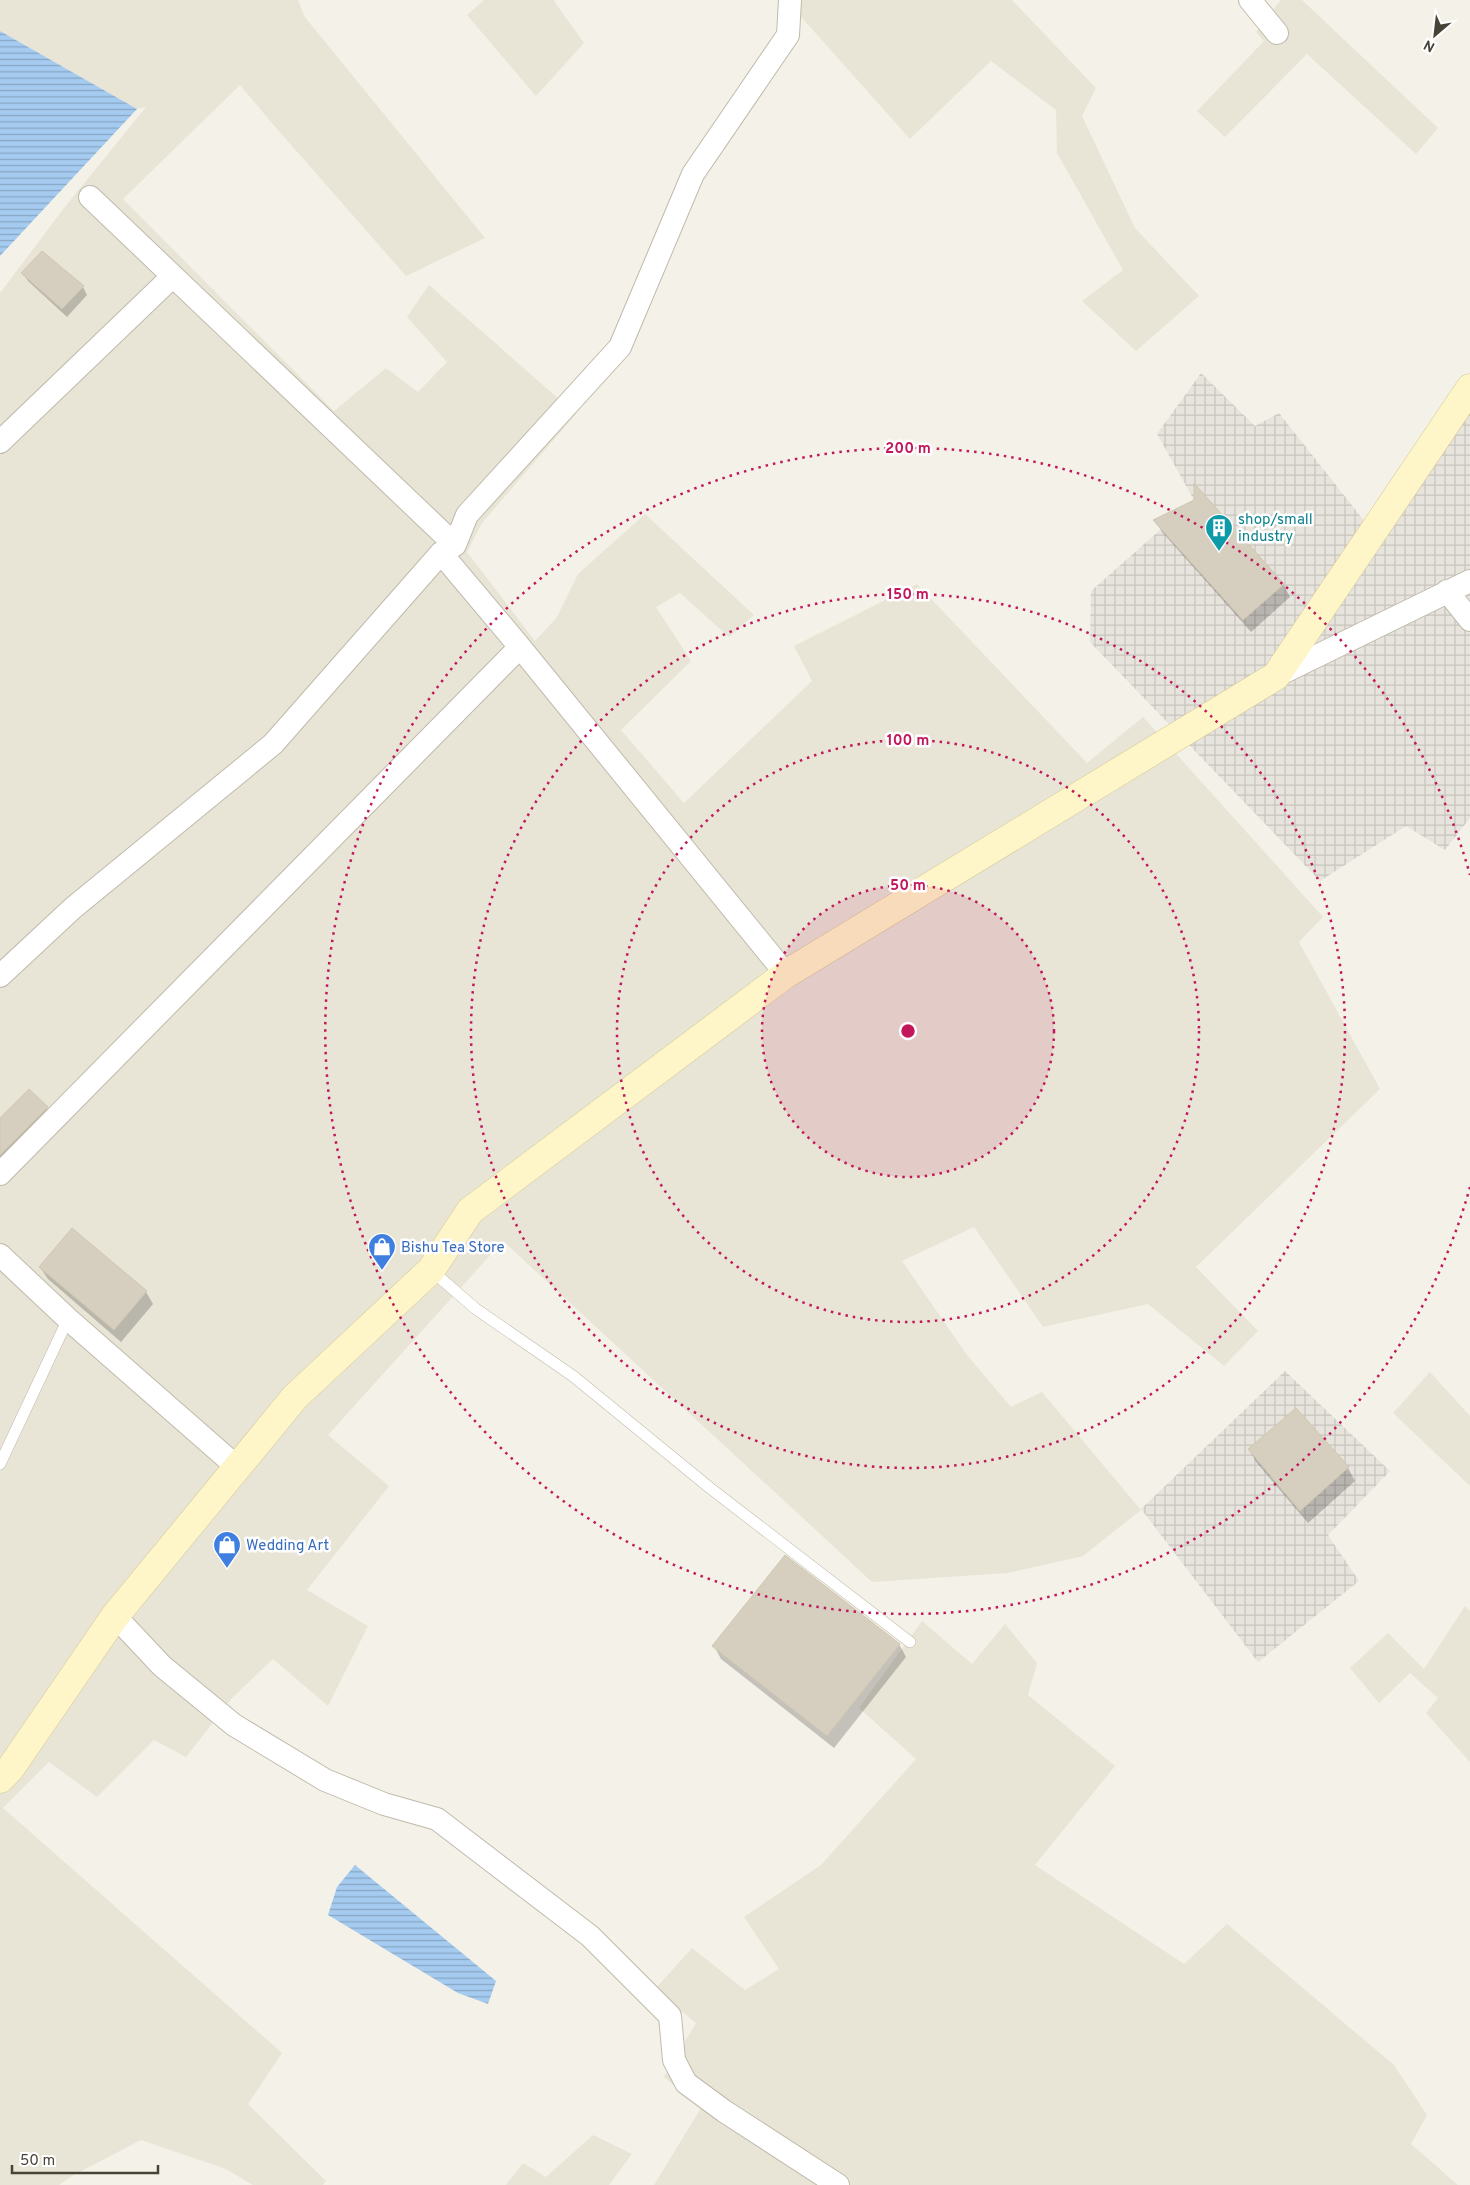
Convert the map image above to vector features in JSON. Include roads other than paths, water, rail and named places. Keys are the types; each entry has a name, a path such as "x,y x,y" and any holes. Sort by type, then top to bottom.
{"main road":[{"path":"3,1770 115,1616 295,1397 431,1270 470,1210 786,974 1276,676 1470,388"}],"street":[{"path":"1250,0 1278,33"},
{"path":"0,976 72,908 273,744 448,549 467,515 620,347 693,174 788,35 791,1"},
{"path":"90,198 173,276 448,549 520,647 786,974"},
{"path":"0,442 173,276"},
{"path":"1276,676 1470,581"},
{"path":"1447,592 1470,620"},
{"path":"0,1174 520,647"},
{"path":"0,1255 68,1319 237,1467"},
{"path":"115,1616 162,1666 234,1725 326,1780 384,1804 437,1819 590,1936 670,2016 674,2060 686,2083 724,2111 838,2185"}],"lane":[{"path":"431,1270 476,1309 573,1376 710,1488 910,1642"},
{"path":"0,1464 68,1319"}],"water":[{"path":"0,31 137,109 0,256"},
{"path":"355,1865 496,1981 488,2004 458,1993 328,1915 337,1887"}],"place":[{"name":"shop/small industry","path":"1219,552"},
{"name":"Bishu Tea Store","path":"382,1271"},
{"name":"Wedding Art","path":"227,1569"}]}
